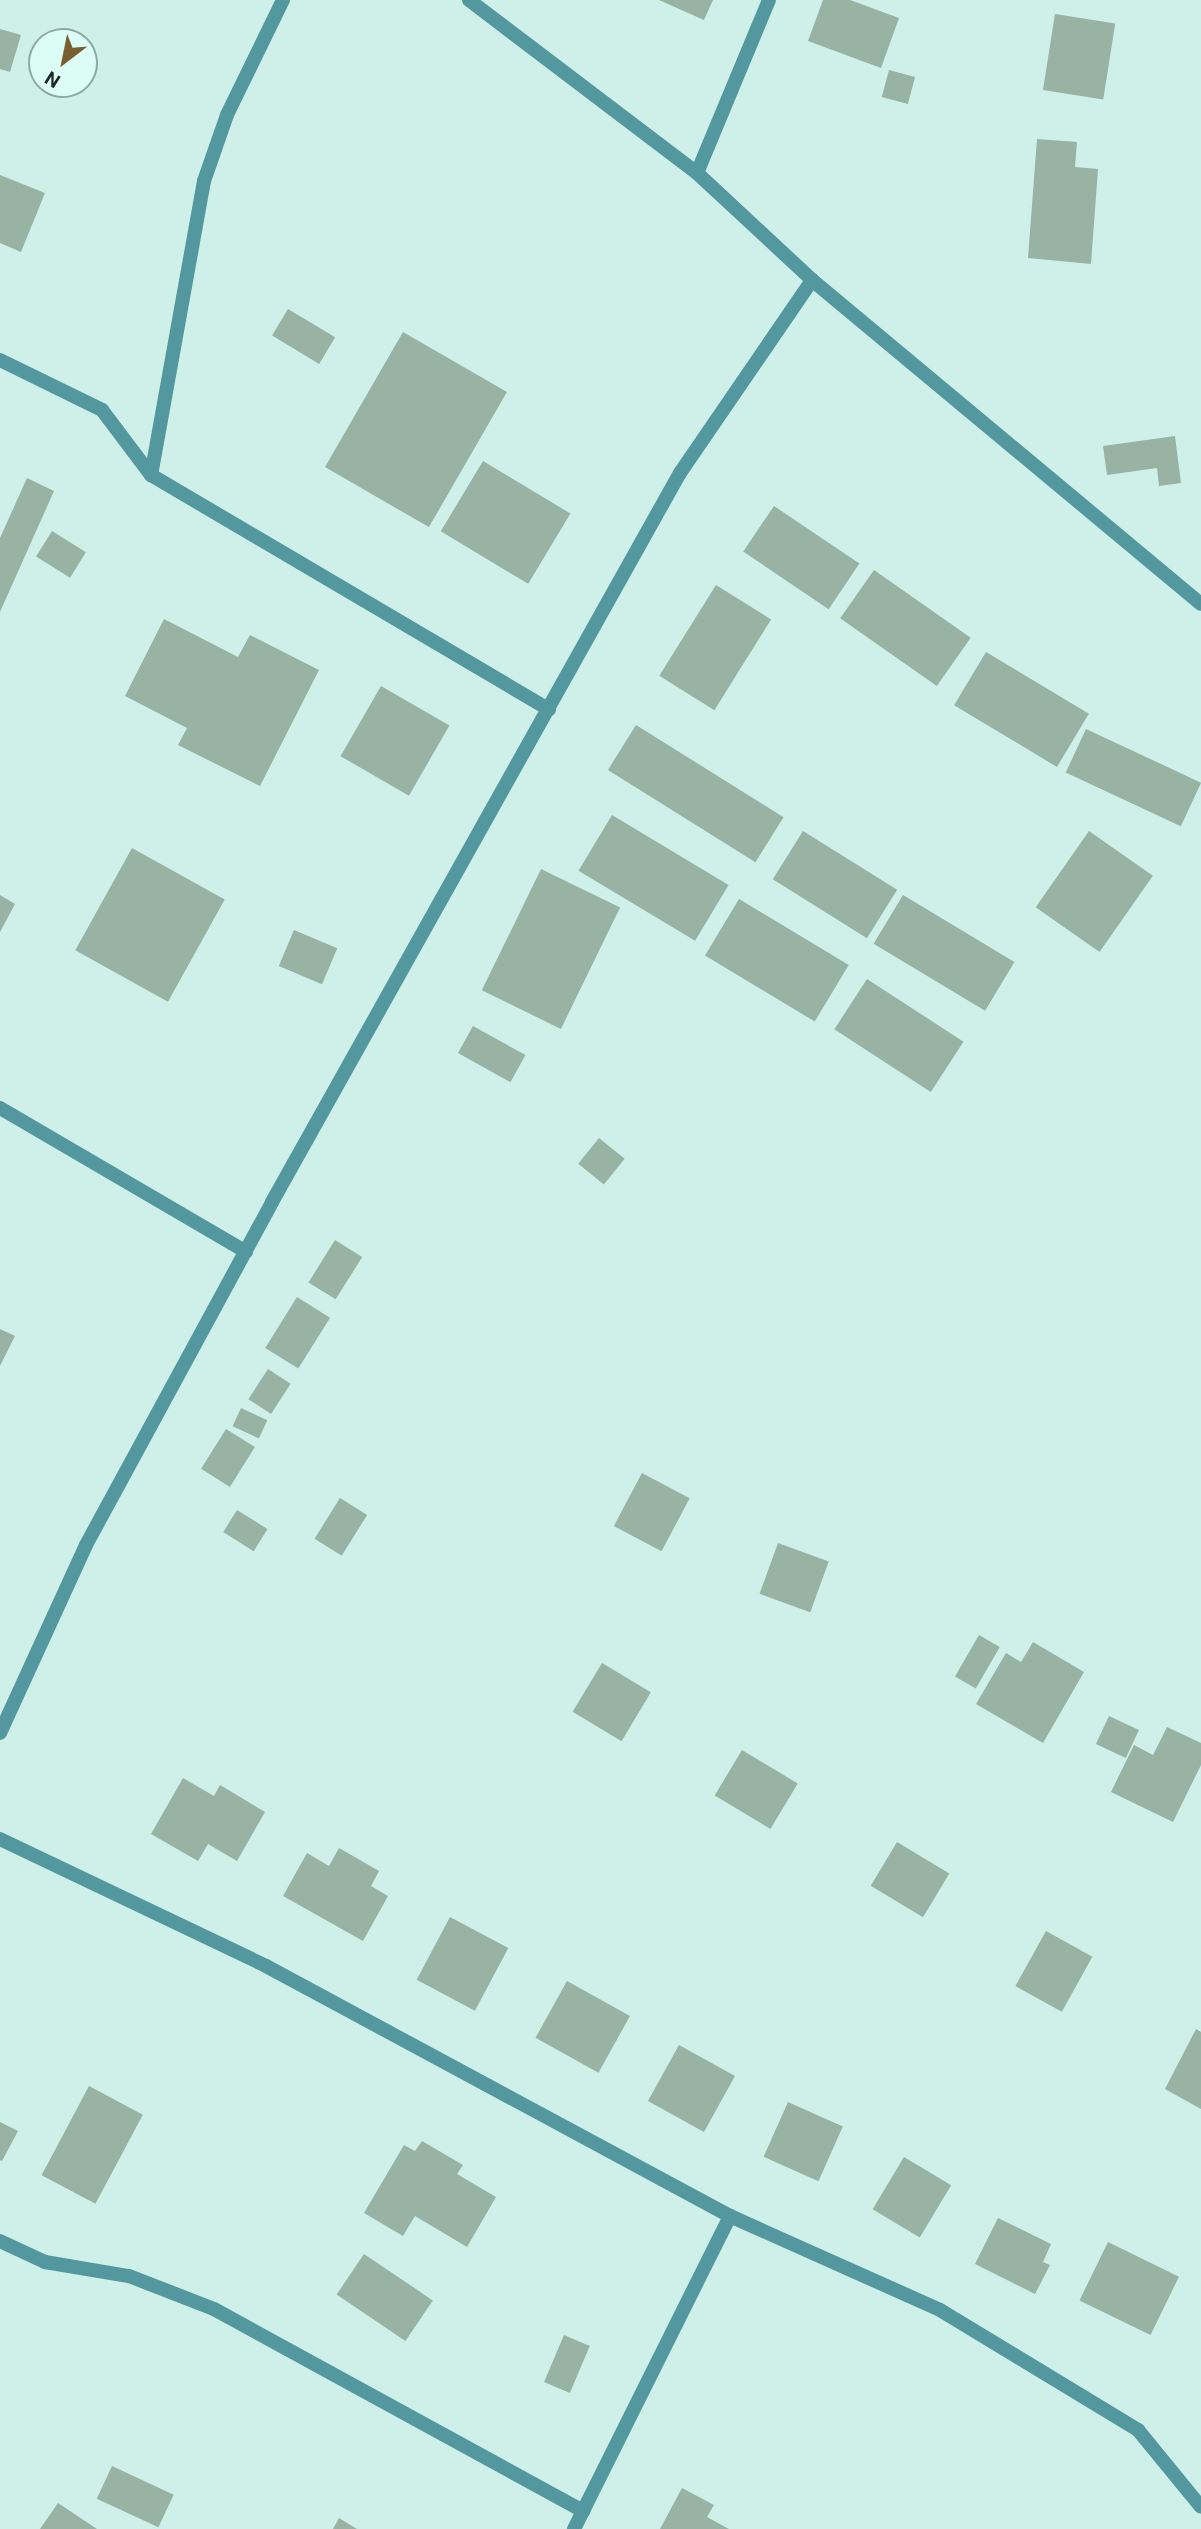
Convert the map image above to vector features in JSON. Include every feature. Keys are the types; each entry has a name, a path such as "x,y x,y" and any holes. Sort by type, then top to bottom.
{"street":[{"path":"151,475 204,181 226,115 283,0"},
{"path":"469,0 697,173 812,280 1201,604"},
{"path":"697,173 769,0"},
{"path":"0,1733 86,1545 680,473 812,280"},
{"path":"0,360 102,410 151,475 549,709"},
{"path":"0,1108 246,1252"},
{"path":"0,1839 266,1966 730,2216 940,2311 1068,2385 1138,2430 1201,2507"},
{"path":"574,2529 730,2216"},
{"path":"0,2241 45,2263 129,2276 214,2309 583,2511"}],"building":[{"path":"659,0 713,0 704,20"},
{"path":"823,0 850,0 899,18 881,68 808,41"},
{"path":"1055,14 1115,24 1103,100 1043,90"},
{"path":"0,29 21,35 10,72 0,69"},
{"path":"889,70 915,77 908,104 882,97"},
{"path":"1037,139 1077,142 1075,167 1098,169 1091,264 1028,258"},
{"path":"0,175 45,193 21,252 0,243"},
{"path":"288,309 335,337 319,364 272,336"},
{"path":"403,332 507,392 429,527 325,467"},
{"path":"1175,436 1181,483 1159,486 1157,468 1107,475 1103,446"},
{"path":"483,461 570,514 528,584 441,531"},
{"path":"27,478 54,491 0,612 0,538"},
{"path":"774,506 859,564 829,609 743,552"},
{"path":"52,531 86,552 70,578 36,556"},
{"path":"874,570 971,638 937,686 840,618"},
{"path":"716,585 771,619 714,710 659,676"},
{"path":"164,619 238,657 250,635 319,670 260,786 178,745 187,728 125,696"},
{"path":"986,652 1089,714 1057,767 954,705"},
{"path":"381,686 449,726 409,796 340,756"},
{"path":"636,725 784,817 755,862 608,770"},
{"path":"1086,729 1201,783 1181,826 1066,773"},
{"path":"612,815 729,885 695,941 579,871"},
{"path":"803,831 897,890 867,938 773,879"},
{"path":"1089,831 1153,876 1100,952 1036,907"},
{"path":"132,848 225,899 168,1002 75,950"},
{"path":"541,869 620,908 561,1029 482,990"},
{"path":"0,895 15,904 0,932"},
{"path":"903,895 1014,962 985,1011 874,944"},
{"path":"739,899 849,965 815,1021 705,956"},
{"path":"294,930 337,948 322,984 279,966"},
{"path":"867,979 963,1042 931,1092 834,1029"},
{"path":"473,1026 525,1055 510,1082 458,1053"},
{"path":"599,1138 625,1159 604,1184 578,1164"},
{"path":"335,1240 362,1257 336,1299 309,1282"},
{"path":"297,1297 330,1318 298,1369 265,1348"},
{"path":"0,1329 15,1336 0,1366"},
{"path":"268,1369 291,1384 271,1414 248,1399"},
{"path":"241,1408 267,1420 259,1438 233,1426"},
{"path":"226,1429 255,1447 230,1487 201,1469"},
{"path":"642,1473 690,1498 662,1551 614,1526"},
{"path":"340,1498 367,1515 342,1556 315,1539"},
{"path":"237,1510 268,1529 254,1551 223,1532"},
{"path":"778,1543 829,1561 810,1612 760,1594"},
{"path":"979,1635 1000,1647 976,1689 955,1677"},
{"path":"1033,1642 1084,1672 1043,1743 976,1704 1006,1653 1021,1662"},
{"path":"602,1663 651,1692 622,1741 573,1712"},
{"path":"1109,1716 1139,1730 1126,1758 1096,1744"},
{"path":"1167,1727 1201,1743 1201,1765 1173,1822 1111,1792 1134,1745 1153,1755"},
{"path":"742,1750 798,1783 770,1829 715,1795"},
{"path":"183,1778 214,1796 220,1785 265,1812 237,1861 208,1844 198,1861 151,1834"},
{"path":"897,1842 949,1873 923,1917 871,1886"},
{"path":"339,1848 379,1871 371,1886 388,1896 363,1941 283,1896 307,1853 329,1866"},
{"path":"450,1917 508,1948 475,2011 417,1980"},
{"path":"1046,1931 1092,1957 1062,2012 1015,1986"},
{"path":"567,1981 630,2016 598,2073 535,2038"},
{"path":"1196,2029 1201,2032 1201,2109 1165,2089"},
{"path":"679,2045 735,2076 704,2132 648,2101"},
{"path":"89,2086 143,2115 95,2204 42,2175"},
{"path":"788,2102 843,2126 818,2181 764,2157"},
{"path":"0,2122 18,2131 2,2161 0,2160"},
{"path":"422,2141 463,2165 457,2174 496,2197 467,2247 415,2216 403,2236 364,2213 404,2145 415,2151"},
{"path":"904,2157 951,2185 920,2238 873,2209"},
{"path":"998,2218 1051,2244 1043,2262 1050,2265 1035,2294 975,2264"},
{"path":"1108,2242 1179,2277 1151,2335 1080,2300"},
{"path":"364,2254 433,2300 405,2341 337,2295"},
{"path":"564,2335 590,2346 570,2393 544,2382"},
{"path":"112,2466 174,2495 158,2527 97,2499"},
{"path":"682,2488 714,2505 707,2517 729,2529 660,2529"},
{"path":"58,2503 97,2529 40,2529"},
{"path":"339,2518 357,2529 333,2529"}]}
